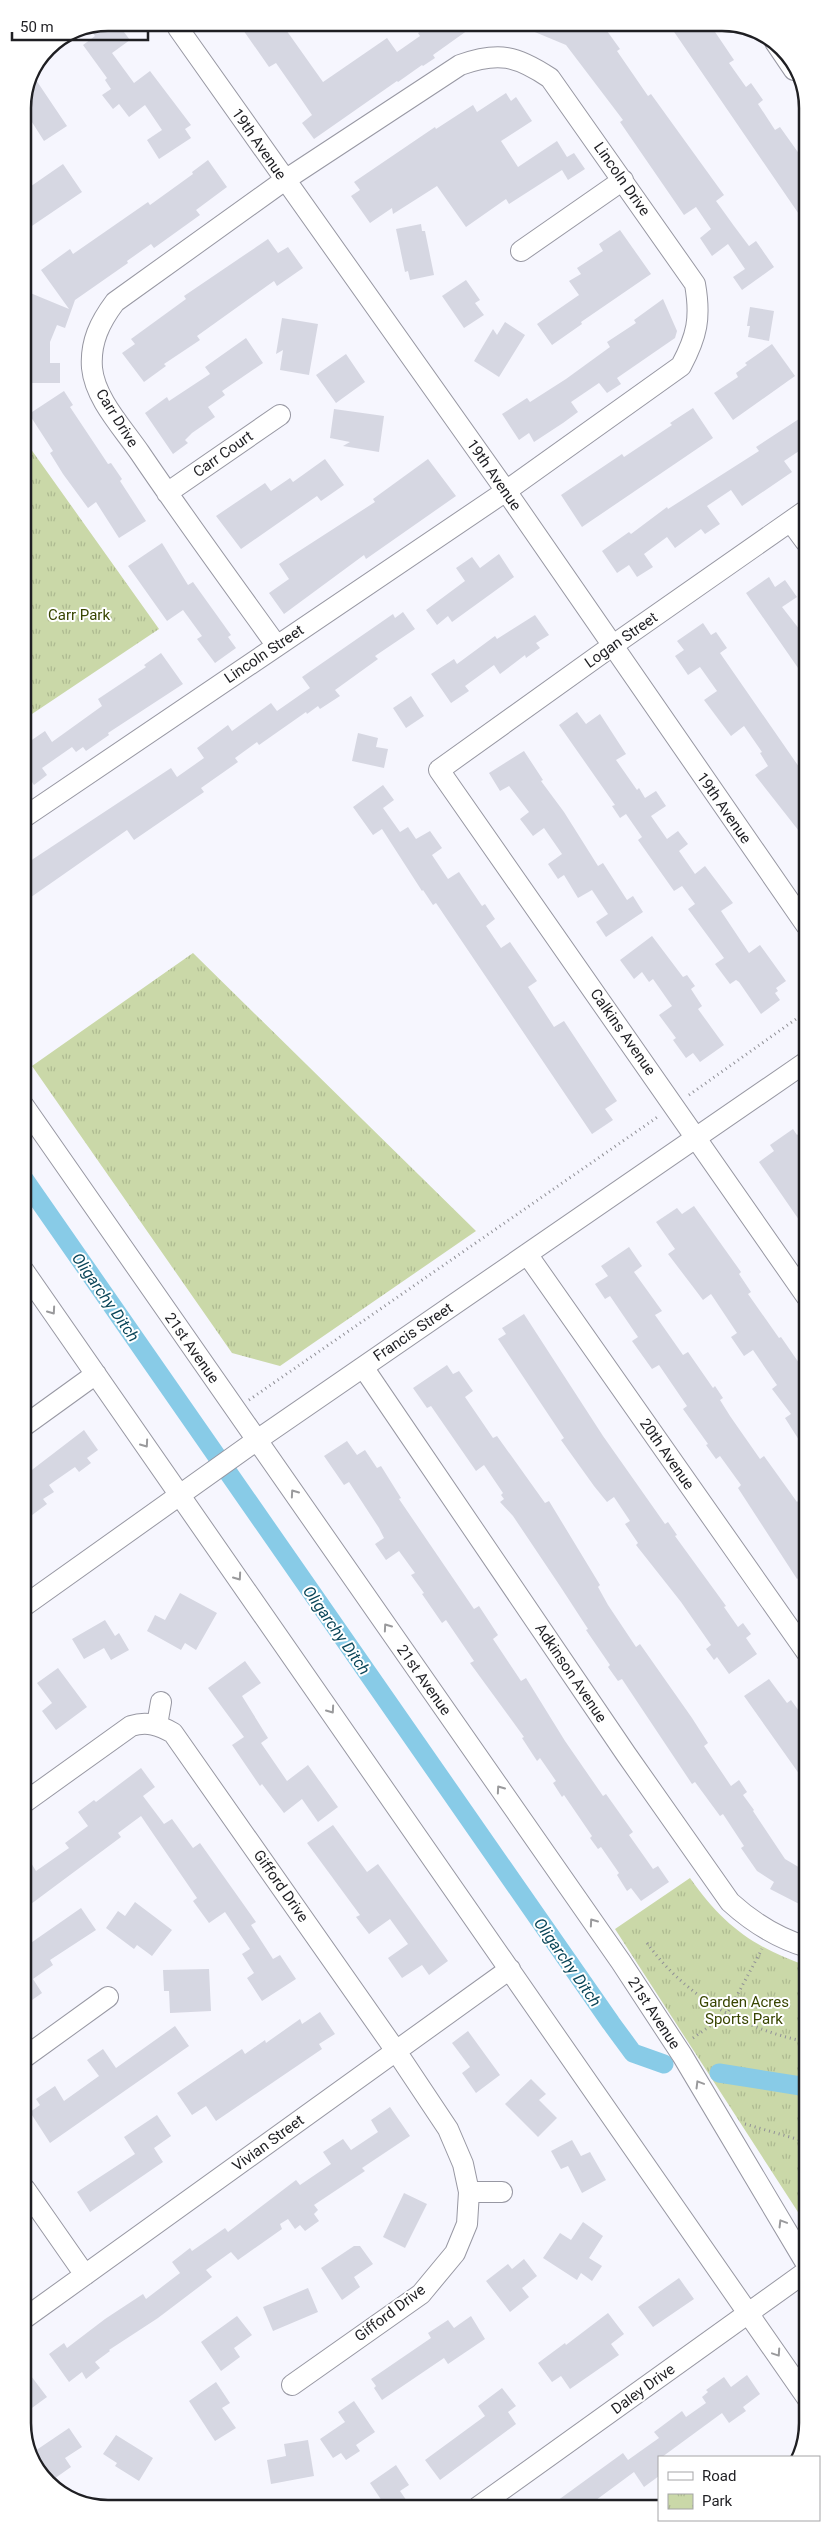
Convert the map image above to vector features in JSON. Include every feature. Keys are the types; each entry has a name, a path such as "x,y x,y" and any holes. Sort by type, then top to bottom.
{"street":[{"name":"19th Avenue","path":"180,31 506,491 799,914"},
{"name":"Lincoln Drive","path":"285,180 460,65 480,58 506,57 527,63 550,78 623,180 695,284 699,307 694,340 680,366 506,491"},
{"name":"Carr Drive","path":"277,646 167,493 98,392 92,369 93,346 101,320 115,302 285,180"},
{"path":"521,251 623,180"},
{"name":"Carr Court","path":"167,493 280,415"},
{"name":"Lincoln Street","path":"31,813 506,491"},
{"name":"Logan Street","path":"439,770 798,516"},
{"name":"Calkins Avenue","path":"439,770 697,1137 799,1286"},
{"name":"Francis Street","path":"31,1601 363,1366 799,1067"},
{"name":"21st Avenue","path":"31,1116 621,1962 682,2055 799,2252"},
{"name":"20th Avenue","path":"527,1254 799,1643"},
{"path":"31,1281 799,2385"},
{"name":"Adkinson Avenue","path":"363,1366 626,1754 730,1902 753,1922 787,1942 799,1946"},
{"path":"31,1421 96,1374"},
{"path":"31,1798 131,1726 140,1723 158,1725 161,1702"},
{"name":"Gifford Drive","path":"158,1725 173,1733 396,2050 448,2128 463,2164 469,2192 467,2224 455,2253 421,2294 292,2385"},
{"name":"Vivian Street","path":"31,2314 510,1969"},
{"path":"31,2053 108,1997"},
{"path":"469,2192 502,2192"},
{"path":"31,2198 85,2276"},
{"name":"Daley Drive","path":"488,2500 799,2277"}],"path":[{"path":"243,1405 799,1017"},
{"path":"686,2042 727,2014 771,1933"},
{"path":"648,1943 674,1975 727,2014 771,2033 799,2040"},
{"path":"736,2122 799,2140"}],"green space":[{"name":"Carr Park","path":"31,449 159,629 31,715"},
{"path":"193,953 476,1231 280,1366 232,1353 32,1066"},
{"name":"Garden Acres Sports Park","path":"690,1878 715,1909 741,1932 771,1951 799,1963 799,2214 615,1929"}],"building":[{"path":"123,31 130,40 112,53 134,83 150,71 191,125 185,129 191,138 159,159 147,140 162,130 145,105 129,117 119,104 113,109 102,95 111,89 105,80 107,78 83,45 95,36 93,33"},
{"path":"244,31 287,31 323,82 387,38 397,52 420,36 418,33 421,31 467,31 433,55 435,58 397,81 314,139 302,123 312,115 276,63 269,67"},
{"path":"532,31 607,31 620,49 617,51 648,96 651,94 724,195 716,201 749,246 756,241 774,267 742,290 733,277 745,269 728,244 712,256 700,238 711,229 696,207 684,215 620,122 623,120 566,45"},
{"path":"673,31 714,31 734,60 729,63 746,87 751,83 763,100 758,104 775,130 780,127 799,154 799,214"},
{"path":"37,81 67,126 44,141 31,121 33,93"},
{"path":"506,93 511,101 516,97 532,121 501,141 518,167 557,141 567,157 574,153 585,169 568,180 562,170 509,204 506,199 466,227 437,186 393,214 392,208 370,223 351,196 360,190 354,182 435,127 436,129 473,105 477,112"},
{"path":"208,160 227,187 196,210 200,215 154,248 151,244 127,261 128,263 75,300 65,328 57,325 50,342 50,363 60,363 60,383 31,383 31,293 69,309 41,270 70,249 73,254 148,202 150,205 193,174 192,172"},
{"path":"63,164 82,192 31,227 31,186"},
{"path":"421,224 422,231 425,231 434,275 410,280 408,271 405,272 396,229"},
{"path":"620,230 651,274 581,322 582,324 552,345 537,324 579,295 569,281 581,274 577,268 603,251 599,244"},
{"path":"268,239 278,253 288,247 303,268 277,286 274,281 197,336 200,340 164,364 166,366 144,382 122,353 135,344 131,339 186,299 184,296"},
{"path":"466,280 480,300 475,303 484,315 464,328 442,296"},
{"path":"663,299 677,331 675,338 617,378 621,384 607,393 599,383 571,402 578,412 534,442 529,433 519,440 502,414 527,398 530,402 566,379 610,347 607,342 636,323 634,320"},
{"path":"750,307 774,311 769,341 748,337 750,326 747,326"},
{"path":"282,318 318,324 309,375 280,370 283,350 276,354"},
{"path":"505,322 525,335 499,377 474,361 493,329 497,335"},
{"path":"246,338 263,363 222,391 225,395 208,407 215,417 192,433 185,440 188,443 173,454 145,413 167,397 169,401 210,374 205,367"},
{"path":"772,344 795,376 733,420 714,393 738,377 736,373 747,365 745,363"},
{"path":"346,354 365,382 336,403 316,375"},
{"path":"64,391 73,405 70,407 108,464 111,463 122,479 120,481 146,521 119,538 96,502 88,508 63,474 50,453 53,451 31,417 31,413"},
{"path":"693,408 713,438 582,527 561,495 622,454 624,457 672,425 670,423"},
{"path":"334,409 384,416 379,452 343,446 350,442 330,438"},
{"path":"799,419 799,451 784,461 792,472 742,506 731,490 707,506 720,524 705,534 701,529 675,548 667,537 644,554 653,567 637,577 629,565 617,573 602,551 629,532 631,534 667,507 668,509 759,451 756,447"},
{"path":"325,459 344,485 321,501 317,496 241,549 216,516 265,483 271,491 290,478 293,482"},
{"path":"428,459 456,496 366,559 364,555 284,614 269,593 289,579 279,564 375,502 373,499"},
{"path":"162,543 188,585 193,582 231,635 228,637 236,648 215,663 197,639 202,636 183,610 167,621 128,566"},
{"path":"499,554 514,577 452,622 448,616 437,625 426,610 465,581 456,568 472,557 480,568"},
{"path":"769,577 775,587 785,580 797,597 782,607 799,629 799,669 746,593"},
{"path":"403,612 415,629 375,656 378,659 335,690 340,696 320,709 318,706 307,714 306,712 259,745 257,742 235,758 238,762 201,788 204,792 134,840 127,830 31,897 31,860 171,768 177,777 204,758 197,748 228,725 232,731 271,703 277,711 310,688 302,677 393,614 395,618"},
{"path":"535,615 549,635 536,643 540,648 526,658 525,655 500,674 494,665 465,686 469,691 451,703 431,674 454,659 457,664 495,636 497,639"},
{"path":"703,623 711,635 716,632 727,648 720,653 799,767 799,831 755,775 768,766 760,753 762,752 744,726 731,736 704,700 717,691 700,667 688,675 675,656 684,650 677,641"},
{"path":"161,653 183,684 108,733 109,735 86,751 83,747 76,752 72,747 42,768 47,775 34,785 31,781 31,741 45,731 52,742 102,706 98,699 146,667 144,665"},
{"path":"411,696 424,716 406,728 393,708"},
{"path":"577,712 586,724 600,714 626,754 616,760 637,790 639,788 645,798 656,791 666,806 651,816 667,839 678,831 688,844 679,851 695,874 705,866 733,903 721,911 749,953 760,945 786,981 776,988 778,991 775,993 780,1000 761,1014 739,982 736,980 730,984 715,964 724,958 688,909 695,904 682,886 674,891 638,840 642,837 626,814 620,818 612,806 615,805 559,725"},
{"path":"358,733 378,738 376,747 388,749 384,768 352,761"},
{"path":"524,751 543,780 541,781 564,812 598,866 603,863 627,900 633,896 643,912 606,937 596,922 608,914 592,890 578,898 564,875 558,879 548,864 562,854 544,828 533,836 520,819 529,812 509,786 500,791 489,773"},
{"path":"383,785 394,800 383,808 400,832 408,827 416,839 430,831 442,848 432,855 448,879 459,872 482,906 485,904 495,919 486,926 501,948 510,942 537,981 528,987 554,1027 564,1021 617,1101 605,1109 613,1120 592,1134 436,903 433,905 422,891 382,829 373,835 353,807"},
{"path":"652,936 683,977 687,975 695,986 691,989 702,1006 698,1009 724,1045 700,1062 693,1053 686,1058 673,1040 676,1038 659,1015 672,1006 653,979 649,982 642,972 634,979 620,960"},
{"path":"793,1129 797,1135 799,1133 799,1220 759,1162 774,1151 770,1145"},
{"path":"694,1206 741,1272 739,1274 751,1292 748,1294 799,1363 799,1440 785,1418 791,1414 772,1389 777,1385 753,1350 744,1356 731,1337 737,1333 711,1294 703,1300 668,1254 675,1249 656,1222 677,1208 682,1214"},
{"path":"629,1247 642,1266 634,1272 662,1311 655,1315 683,1355 688,1352 713,1388 715,1386 723,1398 720,1400 760,1459 764,1456 797,1502 799,1500 799,1577 797,1579 738,1488 741,1485 720,1456 716,1459 706,1445 708,1444 683,1409 687,1406 659,1365 652,1369 632,1341 638,1337 610,1296 605,1299 595,1284 608,1276 601,1266"},
{"path":"524,1314 603,1436 665,1524 668,1522 677,1535 675,1536 726,1606 724,1607 738,1627 743,1623 751,1634 746,1638 757,1654 729,1674 717,1657 714,1660 706,1649 711,1645 681,1602 636,1545 638,1543 625,1524 630,1521 614,1497 607,1502 594,1486 561,1440 564,1438 498,1339 506,1334 502,1328"},
{"path":"447,1365 453,1374 459,1371 473,1391 465,1397 493,1438 497,1436 545,1503 549,1501 600,1585 598,1587 608,1605 636,1647 640,1644 692,1718 708,1743 704,1746 731,1786 739,1780 747,1792 743,1795 785,1859 799,1867 799,1904 770,1889 774,1882 757,1871 741,1848 744,1846 723,1814 720,1816 695,1782 692,1784 622,1679 618,1681 608,1667 610,1665 586,1630 588,1629 560,1586 513,1516 500,1502 504,1499 501,1495 503,1493 484,1465 476,1471 431,1406 427,1408 413,1388"},
{"path":"84,1430 98,1450 87,1458 91,1463 79,1472 75,1467 49,1485 54,1492 43,1499 47,1504 31,1516 31,1471"},
{"path":"347,1441 357,1455 365,1450 377,1468 381,1466 401,1498 399,1499 474,1609 479,1606 498,1635 493,1639 521,1681 526,1678 565,1741 603,1796 606,1794 633,1832 629,1835 653,1869 658,1866 669,1882 641,1901 631,1888 627,1891 617,1875 619,1873 601,1847 598,1849 590,1838 592,1836 564,1795 562,1797 553,1783 556,1781 540,1758 537,1761 522,1738 524,1737 470,1663 474,1661 446,1620 442,1623 422,1594 424,1593 411,1575 415,1573 399,1551 386,1560 375,1544 384,1538 379,1528 349,1482 344,1485 324,1456"},
{"path":"180,1593 217,1613 196,1650 185,1643 181,1650 147,1631 155,1615 165,1620"},
{"path":"105,1620 115,1636 119,1633 129,1650 111,1660 104,1648 84,1659 72,1639"},
{"path":"245,1661 261,1683 242,1696 268,1738 261,1743 287,1781 308,1765 338,1807 318,1822 302,1799 284,1813 262,1784 260,1786 232,1745 244,1737 208,1688"},
{"path":"58,1668 87,1707 56,1730 42,1711 52,1703 37,1683"},
{"path":"769,1679 787,1703 791,1700 799,1711 799,1774 744,1696"},
{"path":"141,1768 155,1787 143,1796 164,1824 172,1819 193,1848 200,1843 256,1922 251,1925 273,1959 280,1955 296,1979 262,2001 247,1978 254,1973 242,1954 250,1949 225,1912 209,1923 193,1901 197,1898 141,1816 118,1833 121,1837 31,1904 31,1863 36,1871 69,1848 65,1843 88,1826 78,1812 94,1800 96,1802"},
{"path":"333,1825 367,1872 378,1864 448,1961 429,1975 422,1965 402,1978 388,1958 408,1944 390,1919 369,1934 356,1917 360,1915 307,1843"},
{"path":"135,1902 172,1930 152,1956 137,1945 134,1949 106,1928 118,1911 125,1916"},
{"path":"81,1908 96,1930 50,1960 53,1965 33,1979 42,1993 31,2001 31,1943"},
{"path":"209,1969 211,2011 170,2013 169,1991 164,1991 163,1970"},
{"path":"320,2012 335,2034 319,2044 322,2049 216,2121 206,2106 192,2115 177,2093 242,2049 245,2054 265,2040 266,2043 300,2019 302,2024"},
{"path":"175,2026 189,2046 50,2143 31,2114 31,2111 40,2105 36,2099 55,2086 64,2101 99,2076 87,2060 103,2049 116,2068"},
{"path":"468,2031 500,2075 476,2093 462,2073 470,2067 452,2043"},
{"path":"531,2079 546,2094 539,2100 557,2118 538,2137 505,2104"},
{"path":"390,2107 410,2136 362,2168 365,2171 314,2205 318,2210 314,2214 319,2221 305,2231 300,2225 295,2229 288,2219 280,2224 282,2229 238,2260 231,2252 206,2270 212,2277 95,2362 100,2368 86,2379 82,2372 69,2382 49,2354 64,2343 67,2348 105,2319 143,2294 146,2299 180,2273 172,2262 190,2248 192,2251 225,2228 228,2232 296,2180 300,2185 331,2164 323,2152 343,2139 351,2150 378,2132 371,2120"},
{"path":"157,2115 171,2136 154,2148 163,2162 90,2212 77,2192 135,2154 124,2137"},
{"path":"572,2140 581,2156 590,2152 606,2180 582,2193 568,2166 561,2169 551,2151"},
{"path":"404,2193 427,2204 405,2248 383,2237"},
{"path":"583,2222 603,2236 589,2258 602,2266 592,2281 581,2273 577,2280 543,2258 560,2233 571,2240"},
{"path":"354,2246 360,2246 373,2264 354,2277 360,2287 342,2300 321,2268"},
{"path":"524,2259 537,2276 522,2288 529,2297 510,2312 486,2281 508,2264 512,2269"},
{"path":"679,2278 694,2299 653,2327 638,2307"},
{"path":"308,2288 318,2312 273,2331 263,2307"},
{"path":"608,2313 624,2334 611,2344 619,2355 570,2389 561,2376 552,2382 538,2363 565,2343 566,2345"},
{"path":"237,2316 252,2335 234,2348 240,2357 221,2371 201,2342"},
{"path":"471,2316 485,2339 448,2364 444,2358 382,2400 374,2388 376,2386 371,2379 431,2338 428,2333 448,2320 454,2328"},
{"path":"747,2375 760,2394 743,2407 746,2411 729,2423 722,2413 663,2456 658,2456 658,2477 644,2487 634,2472 596,2500 558,2500 623,2453 628,2460 659,2438 654,2432 682,2411 686,2417 706,2403 702,2397 708,2392 706,2390 724,2377 731,2387"},
{"path":"31,2376 47,2397 31,2409"},
{"path":"216,2382 230,2403 222,2408 236,2428 215,2441 189,2401"},
{"path":"502,2388 516,2406 508,2412 516,2424 440,2480 425,2460 485,2416 478,2406"},
{"path":"354,2401 375,2432 356,2445 360,2451 346,2460 341,2453 333,2458 320,2439 345,2422 338,2412"},
{"path":"69,2428 82,2447 65,2458 71,2467 55,2479 36,2450"},
{"path":"116,2435 153,2458 139,2481 115,2466 117,2463 103,2454"},
{"path":"308,2440 314,2476 271,2484 267,2460 286,2456 284,2444"},
{"path":"396,2465 409,2485 400,2491 406,2500 381,2500 370,2483"}],"waterway":[{"name":"Oligarchy Ditch","path":"31,1189 611,2023 633,2053 664,2064"},
{"name":"Oligarchy Ditch","path":"719,2073 799,2086"}]}
